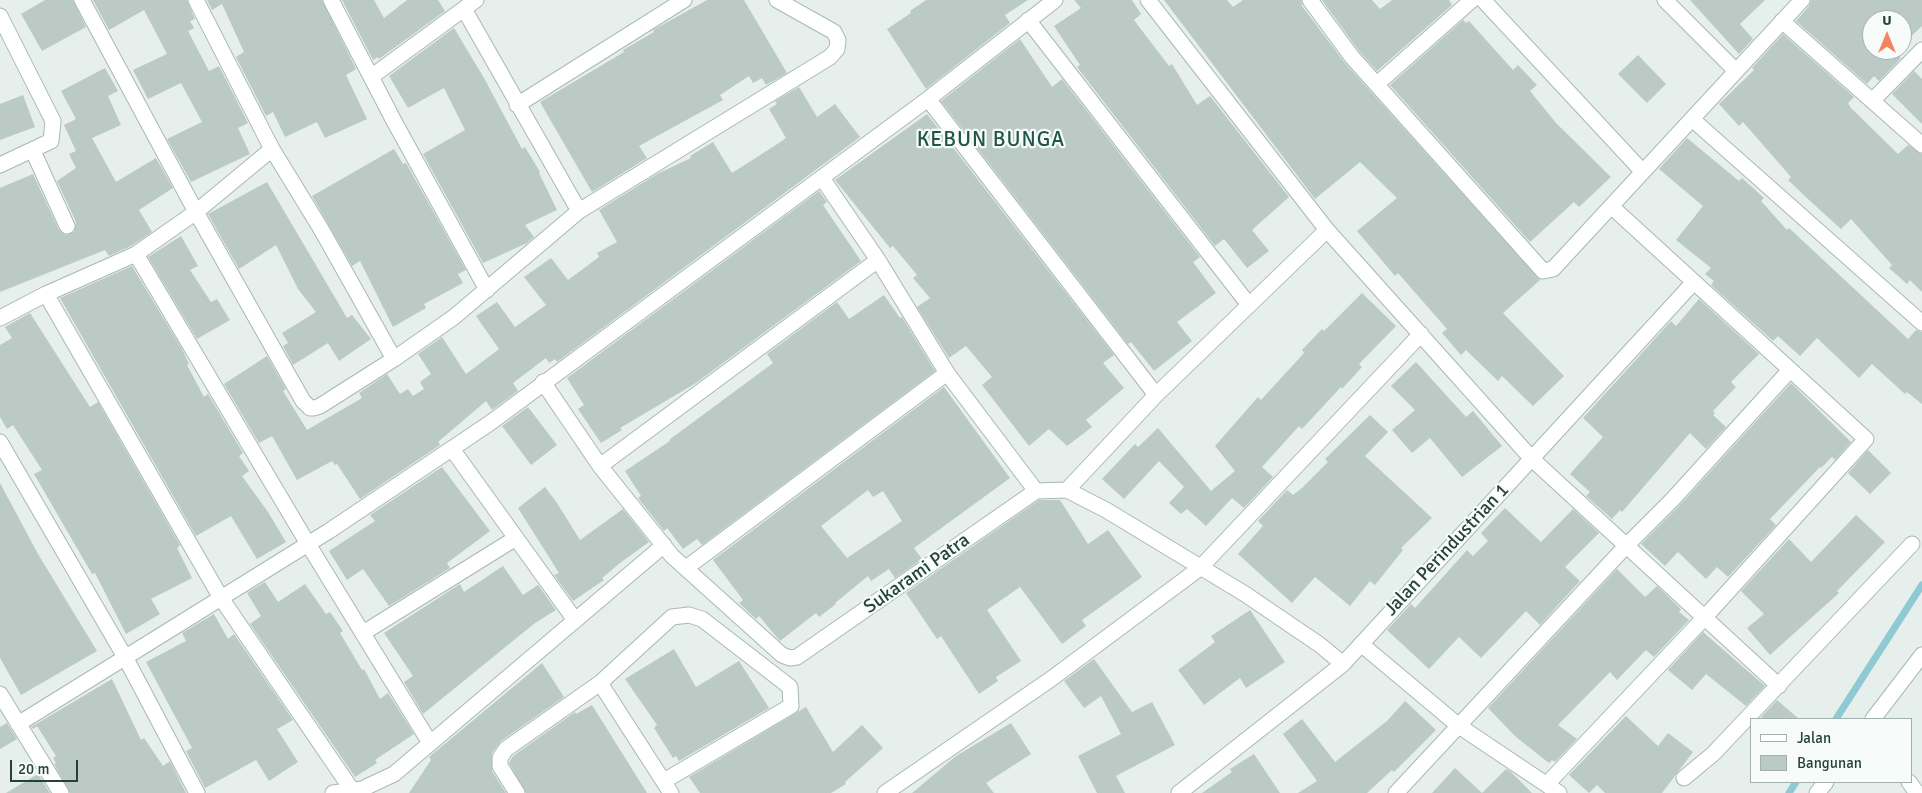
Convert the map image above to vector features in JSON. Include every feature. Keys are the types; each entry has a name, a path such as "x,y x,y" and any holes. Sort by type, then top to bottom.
{"street":[{"path":"82,0 196,212 303,401 310,408 320,406 394,359 454,317 579,212 830,57 836,49 838,40 834,32 777,0"},
{"path":"196,0 272,150 321,230 394,359"},
{"path":"331,0 487,290"},
{"path":"516,105 684,0"},
{"path":"18,724 308,544 452,448 928,100 1055,0"},
{"path":"1148,0 1327,230 1532,459 1779,686"},
{"path":"1310,0 1352,57 1543,271 1553,269 1612,207 1642,171 1692,119 1735,70 1802,0"},
{"path":"1378,84 1472,0"},
{"path":"1483,0 1642,171"},
{"path":"1665,0 1735,70"},
{"path":"371,77 470,4 516,105 579,212"},
{"path":"0,16 53,121 51,141 0,165"},
{"path":"1028,20 1249,305"},
{"path":"1782,21 1922,145"},
{"path":"1873,100 1922,50"},
{"path":"928,100 1156,395"},
{"path":"1692,119 1922,323"},
{"path":"0,318 46,294 136,254 196,212 272,150"},
{"path":"33,151 67,226"},
{"path":"822,178 878,260 947,373 1036,491 1067,490 1106,510 1245,594 1320,645 1344,664"},
{"path":"1361,644 1460,726 1553,788 1705,617 1865,442 1865,437 1693,283 1612,207"},
{"path":"1067,490 1156,395 1327,230"},
{"path":"136,254 308,544 430,743"},
{"path":"600,466 878,260"},
{"name":"Jalan Perindustrian 1","path":"1179,793 1344,664 1693,283"},
{"path":"46,294 221,598 353,792"},
{"path":"885,793 1051,679 1200,568 1421,334"},
{"path":"1396,793 1673,498 1790,370"},
{"path":"543,382 600,466 664,546 686,568 947,373"},
{"path":"0,442 125,658 197,793"},
{"path":"452,448 576,620"},
{"name":"Sukarami Patra","path":"686,568 782,655 790,658 797,657 1036,491"},
{"path":"363,633 516,538"},
{"path":"1684,778 1713,754 1912,544"},
{"path":"333,793 353,792 394,774 664,546"},
{"path":"517,793 500,766 500,758 506,749 600,683 672,617 689,615 702,620 790,688 791,706 668,787 600,683"},
{"path":"1874,718 1922,655"},
{"path":"0,694 61,793"},
{"path":"1817,793 1825,783"}],"building":[{"path":"45,0 73,0 86,27 42,51 21,14"},
{"path":"93,0 187,0 195,19 190,21 194,28 188,31 209,71 219,66 248,123 238,128 250,154 191,182 167,139 202,122 181,83 148,99 133,70 167,54 144,10 109,30"},
{"path":"207,0 322,0 356,69 346,75 367,119 325,138 317,122 285,137 273,112 266,116 236,57 244,52 222,4 212,10"},
{"path":"342,0 374,0 384,18 407,0 438,0 445,11 379,59 378,57 373,60"},
{"path":"707,0 744,0 787,73 766,85 762,78 753,83 749,76 720,95 723,100 639,146 647,158 592,192 540,102 624,52 623,50 654,32 653,30"},
{"path":"926,0 1028,0 1005,15 1010,23 926,89 887,29"},
{"path":"1074,0 1132,0 1141,14 1134,20 1169,66 1172,64 1197,105 1210,96 1289,197 1252,230 1269,251 1247,268 1224,239 1215,246 1077,67 1080,65 1054,26 1081,8"},
{"path":"1164,0 1227,0 1233,7 1243,0 1301,0 1302,6 1345,63 1540,280 1503,313 1564,376 1533,406 1502,376 1498,381 1466,350 1461,355 1442,333 1447,329 1398,273 1395,276 1357,231 1397,198 1360,162 1315,199"},
{"path":"1322,0 1372,0 1380,9 1392,0 1449,0 1452,5 1377,71 1359,51"},
{"path":"1690,0 1765,0 1740,24 1753,39 1739,54"},
{"path":"1811,0 1922,0 1922,26 1912,36 1912,10 1862,10 1862,60 1899,60 1879,81 1874,76 1867,84 1796,21 1809,6"},
{"path":"1463,20 1466,23 1469,21 1513,70 1518,65 1537,85 1530,91 1556,123 1611,177 1579,207 1574,202 1530,242 1390,85"},
{"path":"454,28 484,78 522,149 525,147 540,172 557,210 525,225 534,237 527,243 483,263 423,154 465,130 444,88 408,108 389,76"},
{"path":"1783,34 1854,97 1848,103 1851,108 1898,154 1908,145 1922,154 1922,292 1910,280 1907,284 1889,268 1892,265 1851,219 1841,229 1808,199 1788,180 1791,177 1743,122 1739,126 1719,104 1754,70 1752,68"},
{"path":"1020,39 1052,87 1062,79 1200,257 1193,262 1216,293 1177,322 1192,341 1154,371 1131,342 1128,344 941,101"},
{"path":"1638,55 1666,84 1647,103 1618,74"},
{"path":"105,68 118,91 108,96 121,125 92,138 116,182 156,158 173,188 139,210 152,232 131,246 109,256 105,250 0,292 0,188 33,174 59,230 66,235 74,232 76,222 57,181 76,168 69,154 76,151 64,125 76,119 61,91"},
{"path":"1914,71 1922,79 1922,124 1892,94"},
{"path":"799,87 817,117 835,104 860,137 557,362 555,359 549,363 546,358 513,383 518,391 492,410 486,401 438,442 440,445 360,499 337,464 335,465 332,461 297,480 272,436 259,443 224,384 267,356 286,389 283,391 307,430 362,398 359,393 387,374 400,394 408,389 413,396 424,389 420,382 431,374 418,354 442,337 466,374 499,349 476,316 497,302 515,327 546,305 524,277 551,258 568,280 599,257 597,253 617,242 599,210 657,174 691,158 690,156 713,142 732,173 779,143 786,138 769,109 777,104 775,101"},
{"path":"23,95 35,127 0,140 0,104"},
{"path":"927,114 1114,355 1103,363 1124,388 1086,420 1092,427 1067,446 1049,429 1029,446 982,385 992,377 966,346 949,358 917,307 930,298 913,278 917,275 893,246 890,248 835,180"},
{"path":"1687,138 1739,181 1742,178 1764,198 1761,201 1787,230 1789,228 1908,339 1916,330 1922,332 1922,404 1907,392 1905,394 1872,364 1859,378 1817,338 1800,356 1778,336 1773,341 1711,285 1714,281 1705,274 1711,268 1676,240 1703,206 1659,169"},
{"path":"394,149 403,164 406,163 466,270 458,274 463,283 424,304 426,308 393,327 360,261 352,266 312,196"},
{"path":"267,182 347,318 352,315 371,339 339,361 328,343 293,365 283,346 288,343 282,333 316,312 298,289 276,245 239,269 208,214"},
{"path":"819,191 827,202 823,205 861,261 696,383 620,428 622,430 601,443 578,409 584,405 567,378"},
{"path":"181,236 198,266 190,270 211,302 217,299 230,320 197,339 148,257"},
{"path":"132,266 182,349 189,364 187,365 204,397 208,394 243,453 239,456 249,471 242,476 268,512 286,542 257,559 231,516 196,536 60,298"},
{"path":"1362,293 1396,326 1359,364 1362,367 1342,389 1341,387 1302,429 1299,426 1262,467 1273,477 1244,508 1232,498 1206,526 1187,509 1181,514 1169,503 1184,487 1159,461 1124,499 1102,479 1135,444 1138,447 1158,428 1211,491 1235,471 1215,446 1258,397 1261,400 1304,353 1302,350 1322,329 1324,331"},
{"path":"884,295 900,318 902,317 935,371 702,545 697,539 683,549 667,528 664,531 638,498 641,496 625,471 670,441 773,363 767,354 837,302 849,319"},
{"path":"1699,299 1759,354 1731,382 1736,387 1713,411 1715,413 1713,415 1726,427 1706,449 1690,433 1622,512 1620,510 1612,519 1586,496 1590,492 1570,474 1603,437 1583,418 1671,321 1676,326"},
{"path":"30,313 90,407 98,402 180,545 177,548 192,578 151,599 160,614 126,634 95,573 92,574 34,474 42,470 13,425 7,429 0,417 0,345 12,338 5,327"},
{"path":"1416,362 1466,417 1473,411 1502,446 1462,477 1430,438 1412,453 1392,430 1415,410 1391,386"},
{"path":"1791,383 1851,442 1835,460 1832,457 1820,467 1770,519 1776,525 1728,577 1717,567 1706,579 1678,552 1665,566 1641,544 1680,505"},
{"path":"944,387 1010,478 914,548 922,559 895,578 889,569 871,581 868,576 819,617 816,613 780,641 759,616 756,619 739,603 743,600 713,560","holes":["868,490 873,497 883,491 902,521 847,558 821,526"]},
{"path":"528,407 557,445 531,465 502,426"},
{"path":"1370,415 1388,432 1365,456 1432,518 1401,548 1403,550 1375,585 1370,581 1350,606 1315,577 1292,603 1238,554 1263,526 1258,521 1287,490 1293,495 1302,488 1328,462 1325,459"},
{"path":"1868,450 1891,473 1870,494 1848,473"},
{"path":"442,467 490,531 447,563 450,568 389,606 363,569 347,580 329,551 375,521 370,515"},
{"path":"0,483 38,554 97,651 21,695 0,658"},
{"path":"545,487 580,540 623,509 649,542 602,578 604,580 573,601 554,575 559,573 518,508"},
{"path":"1039,500 1060,500 1088,544 1108,530 1142,577 1082,620 1086,626 1062,644 1020,587 987,610 1021,661 996,677 998,681 979,694 941,636 937,639 906,593"},
{"path":"1505,508 1541,542 1573,509 1599,533 1565,567 1580,581 1540,625 1526,611 1481,658 1459,637 1429,669 1387,630 1411,604 1415,608 1467,550 1473,556 1488,541 1481,533"},
{"path":"1856,515 1885,542 1837,591 1839,593 1770,655 1747,628 1764,614 1741,591 1789,539 1811,562"},
{"path":"503,566 523,595 538,585 556,610 535,623 423,714 404,682 413,676 384,633 460,584 464,592"},
{"path":"1617,569 1645,597 1657,586 1681,609 1679,612 1689,620 1654,657 1646,650 1617,680 1610,672 1558,725 1577,739 1555,762 1552,760 1549,763 1516,737 1488,708"},
{"path":"265,582 278,602 305,584 326,614 330,612 343,631 340,633 362,670 364,669 380,699 388,693 414,734 375,760 377,763 355,777 250,624 261,616 247,593"},
{"path":"1250,610 1285,662 1246,688 1240,678 1204,705 1178,670 1215,642 1211,636"},
{"path":"214,614 228,639 234,634 293,720 277,729 298,762 269,781 256,760 205,788 186,751 192,748 146,662 186,641 182,633"},
{"path":"1703,632 1765,686 1746,706 1706,674 1692,690 1668,670"},
{"path":"674,649 696,687 739,661 769,708 679,761 676,756 673,758 654,728 657,725 625,679"},
{"path":"1094,659 1132,712 1152,702 1175,745 1116,776 1125,793 1097,793 1078,756 1121,734 1101,696 1084,708 1064,681"},
{"path":"542,663 564,697 501,741 492,753 492,771 506,793 409,793 431,760 429,757"},
{"path":"112,679 141,740 144,738 163,766 170,761 186,793 70,793 54,764 56,763 53,758 56,756 37,726 33,729 31,727"},
{"path":"1777,700 1798,718 1762,718 1761,717"},
{"path":"1405,701 1436,730 1394,772 1392,770 1367,793 1298,793 1317,781 1283,734 1302,719 1335,762 1387,721"},
{"path":"592,705 647,793 526,793 509,763 513,756 575,712 576,714"},
{"path":"806,707 833,752 862,725 883,748 845,782 846,784 831,793 700,793 689,777"},
{"path":"1626,716 1658,746 1668,733 1693,752 1662,793 1605,793 1597,785 1589,793 1569,775"},
{"path":"7,723 17,739 0,749 0,727"},
{"path":"1011,723 1031,754 986,783 994,793 912,793 956,756"},
{"path":"1254,754 1280,793 1202,793 1232,772 1230,769"},
{"path":"1455,768 1482,793 1432,793"},
{"path":"1506,769 1510,771 1532,793 1482,793"},
{"path":"38,774 50,793 6,793"}],"waterway":[{"path":"1837,718 1922,585"},
{"path":"1789,793 1795,783"}],"district":[{"name":"KEBUN BUNGA","path":"991,140"}]}
